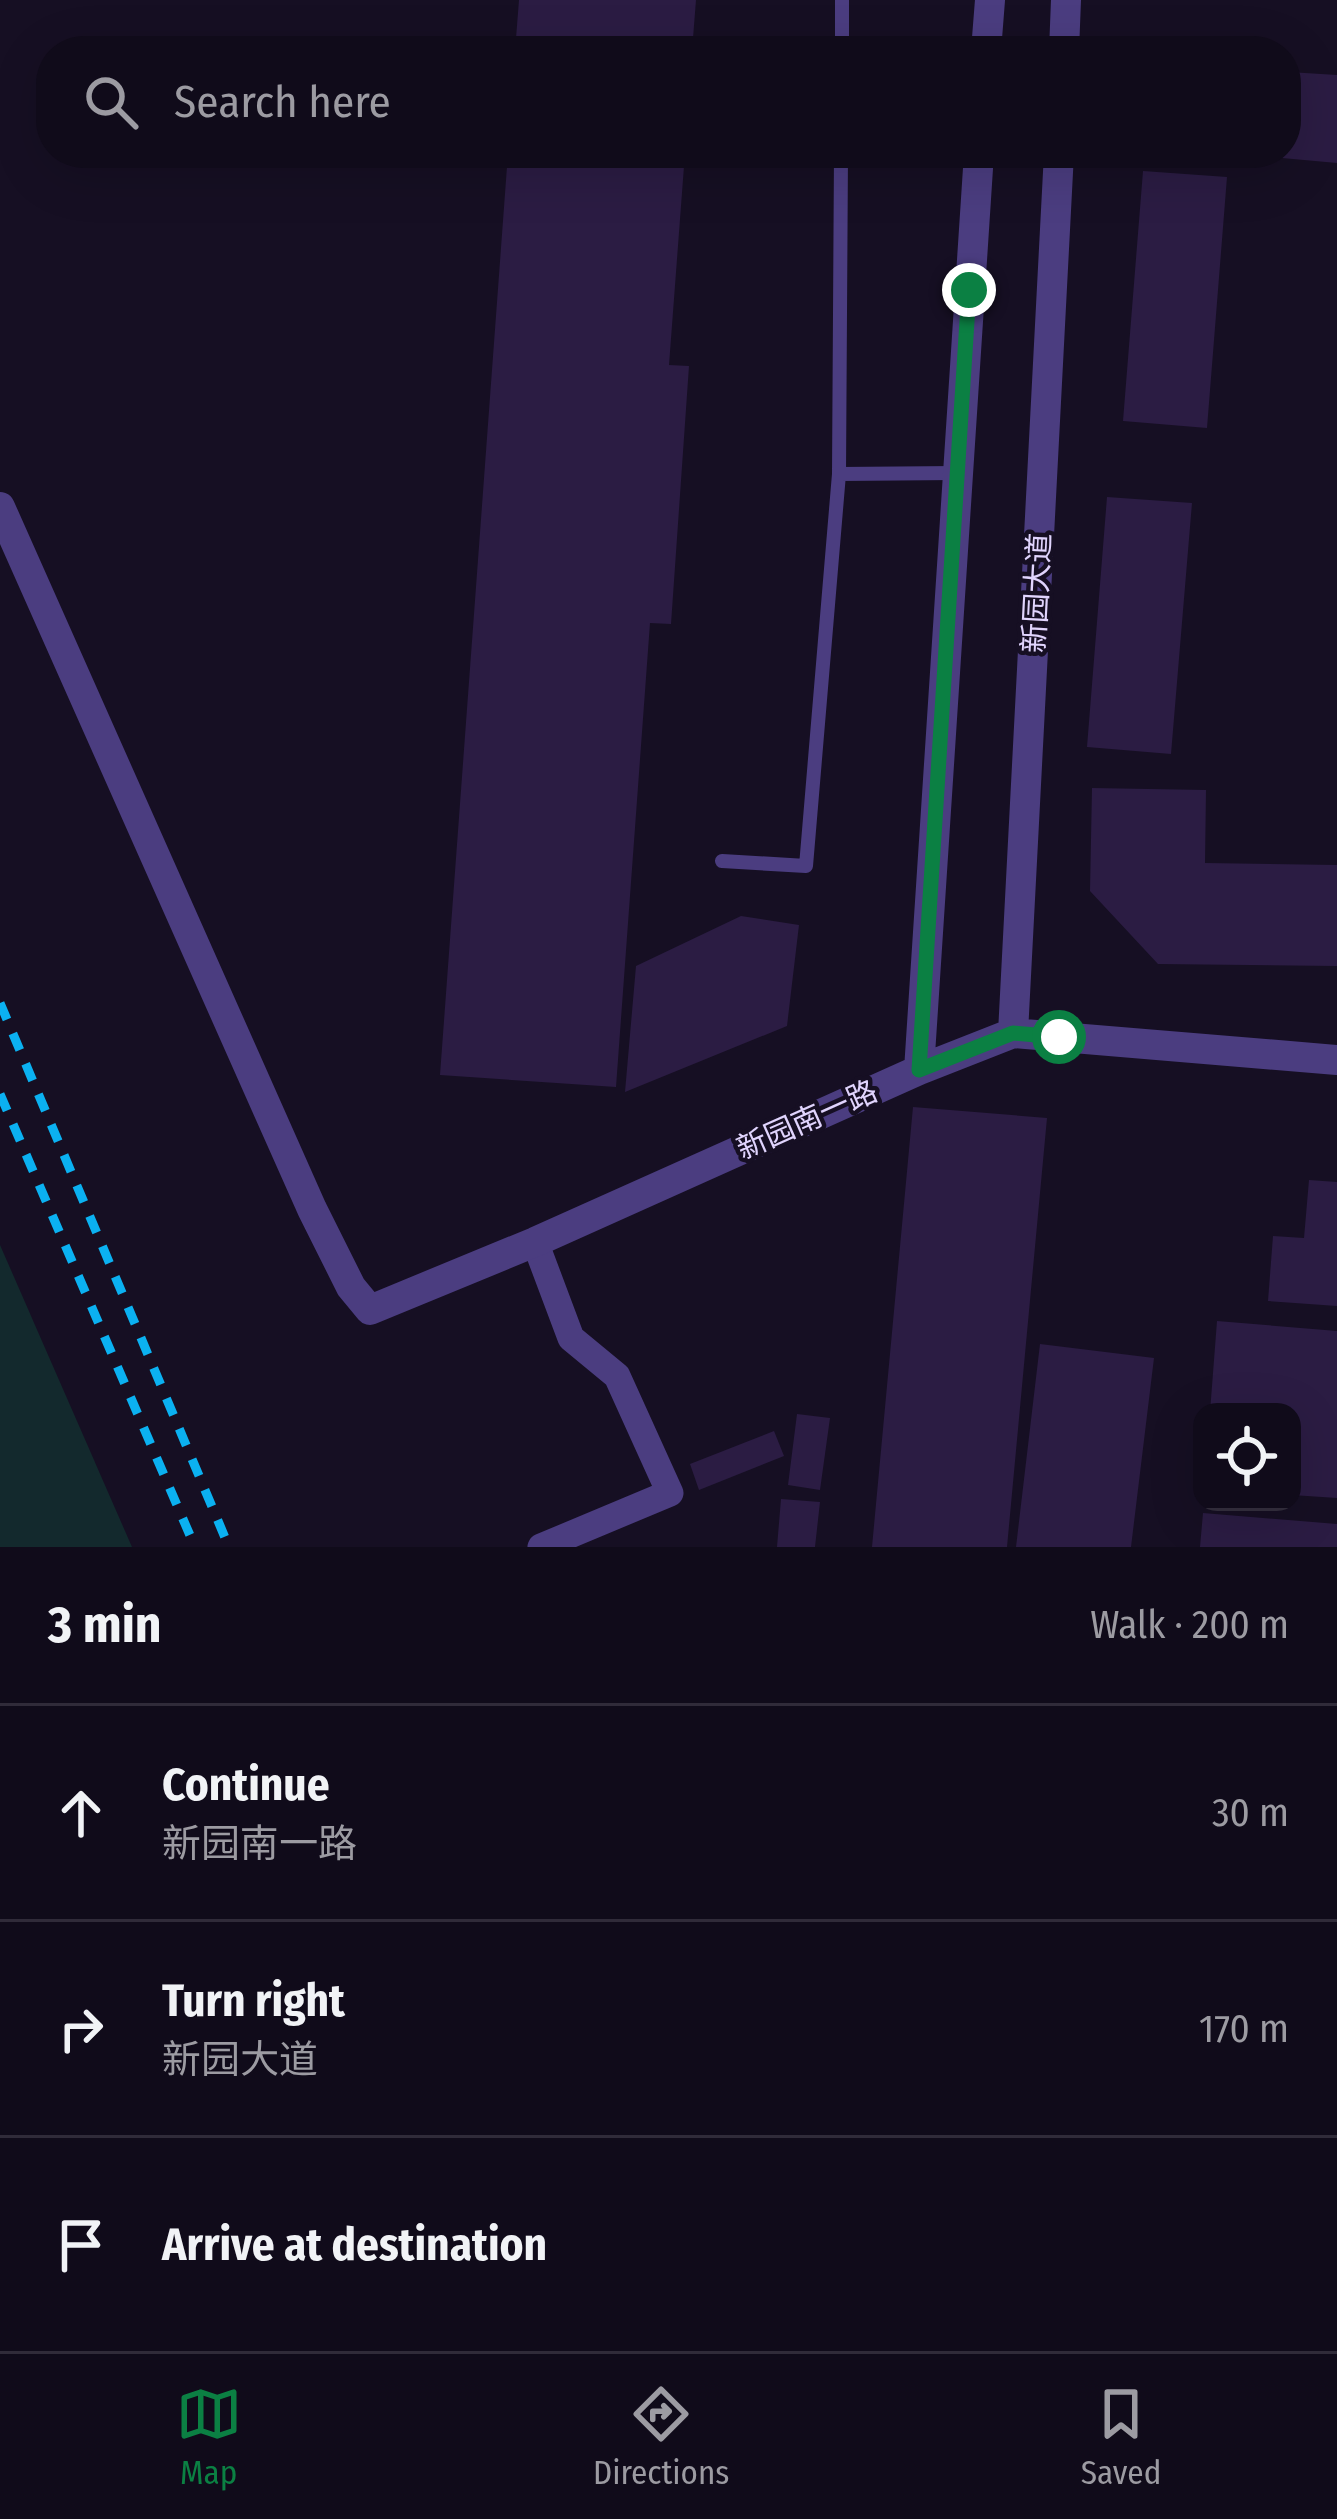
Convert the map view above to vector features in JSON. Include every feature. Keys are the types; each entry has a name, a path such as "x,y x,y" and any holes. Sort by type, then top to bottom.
{"street":[{"path":"987,36 990,0"},
{"path":"1065,36 1066,0"},
{"path":"919,1070 978,168"},
{"name":"新园大道","path":"1013,1033 1058,168"},
{"name":"新园南一路","path":"0,507 312,1210 351,1287 370,1310 1013,1033 1337,1060"},
{"path":"535,1242 572,1337 617,1376 670,1492 541,1547"}],"lane":[{"path":"842,0 842,36"},
{"path":"722,861 806,866 839,474 841,168"},
{"path":"839,474 956,473"}],"green space":[{"path":"0,1245 132,1547 0,1547"}],"building":[{"path":"519,0 696,0 693,36 516,36"},
{"path":"1301,73 1337,75 1337,163 1301,160"},
{"path":"507,168 684,168 669,365 689,366 671,624 650,623 616,1087 440,1075"},
{"path":"1143,171 1227,177 1207,428 1123,421"},
{"path":"1107,497 1192,503 1171,754 1087,747"},
{"path":"1092,788 1206,790 1205,863 1337,865 1337,966 1158,964 1090,891"},
{"path":"741,916 799,925 787,1026 625,1092 636,966"},
{"path":"913,1107 1047,1118 1007,1547 872,1547"},
{"path":"1309,1180 1337,1182 1337,1306 1268,1301 1273,1236 1304,1238"},
{"path":"1217,1321 1337,1331 1337,1498 1301,1496 1301,1403 1211,1403"},
{"path":"1040,1344 1154,1358 1131,1547 1016,1547"},
{"path":"797,1414 830,1418 820,1490 788,1485"},
{"path":"774,1431 784,1456 699,1490 690,1464"},
{"path":"781,1499 820,1502 815,1547 777,1547"},
{"path":"1203,1513 1337,1524 1337,1547 1200,1547"}],"railway":[{"path":"0,1003 229,1547"},
{"path":"0,1094 195,1547"}],"route":[{"path":"969,290 919,1070 1013,1033 1059,1037"}]}
